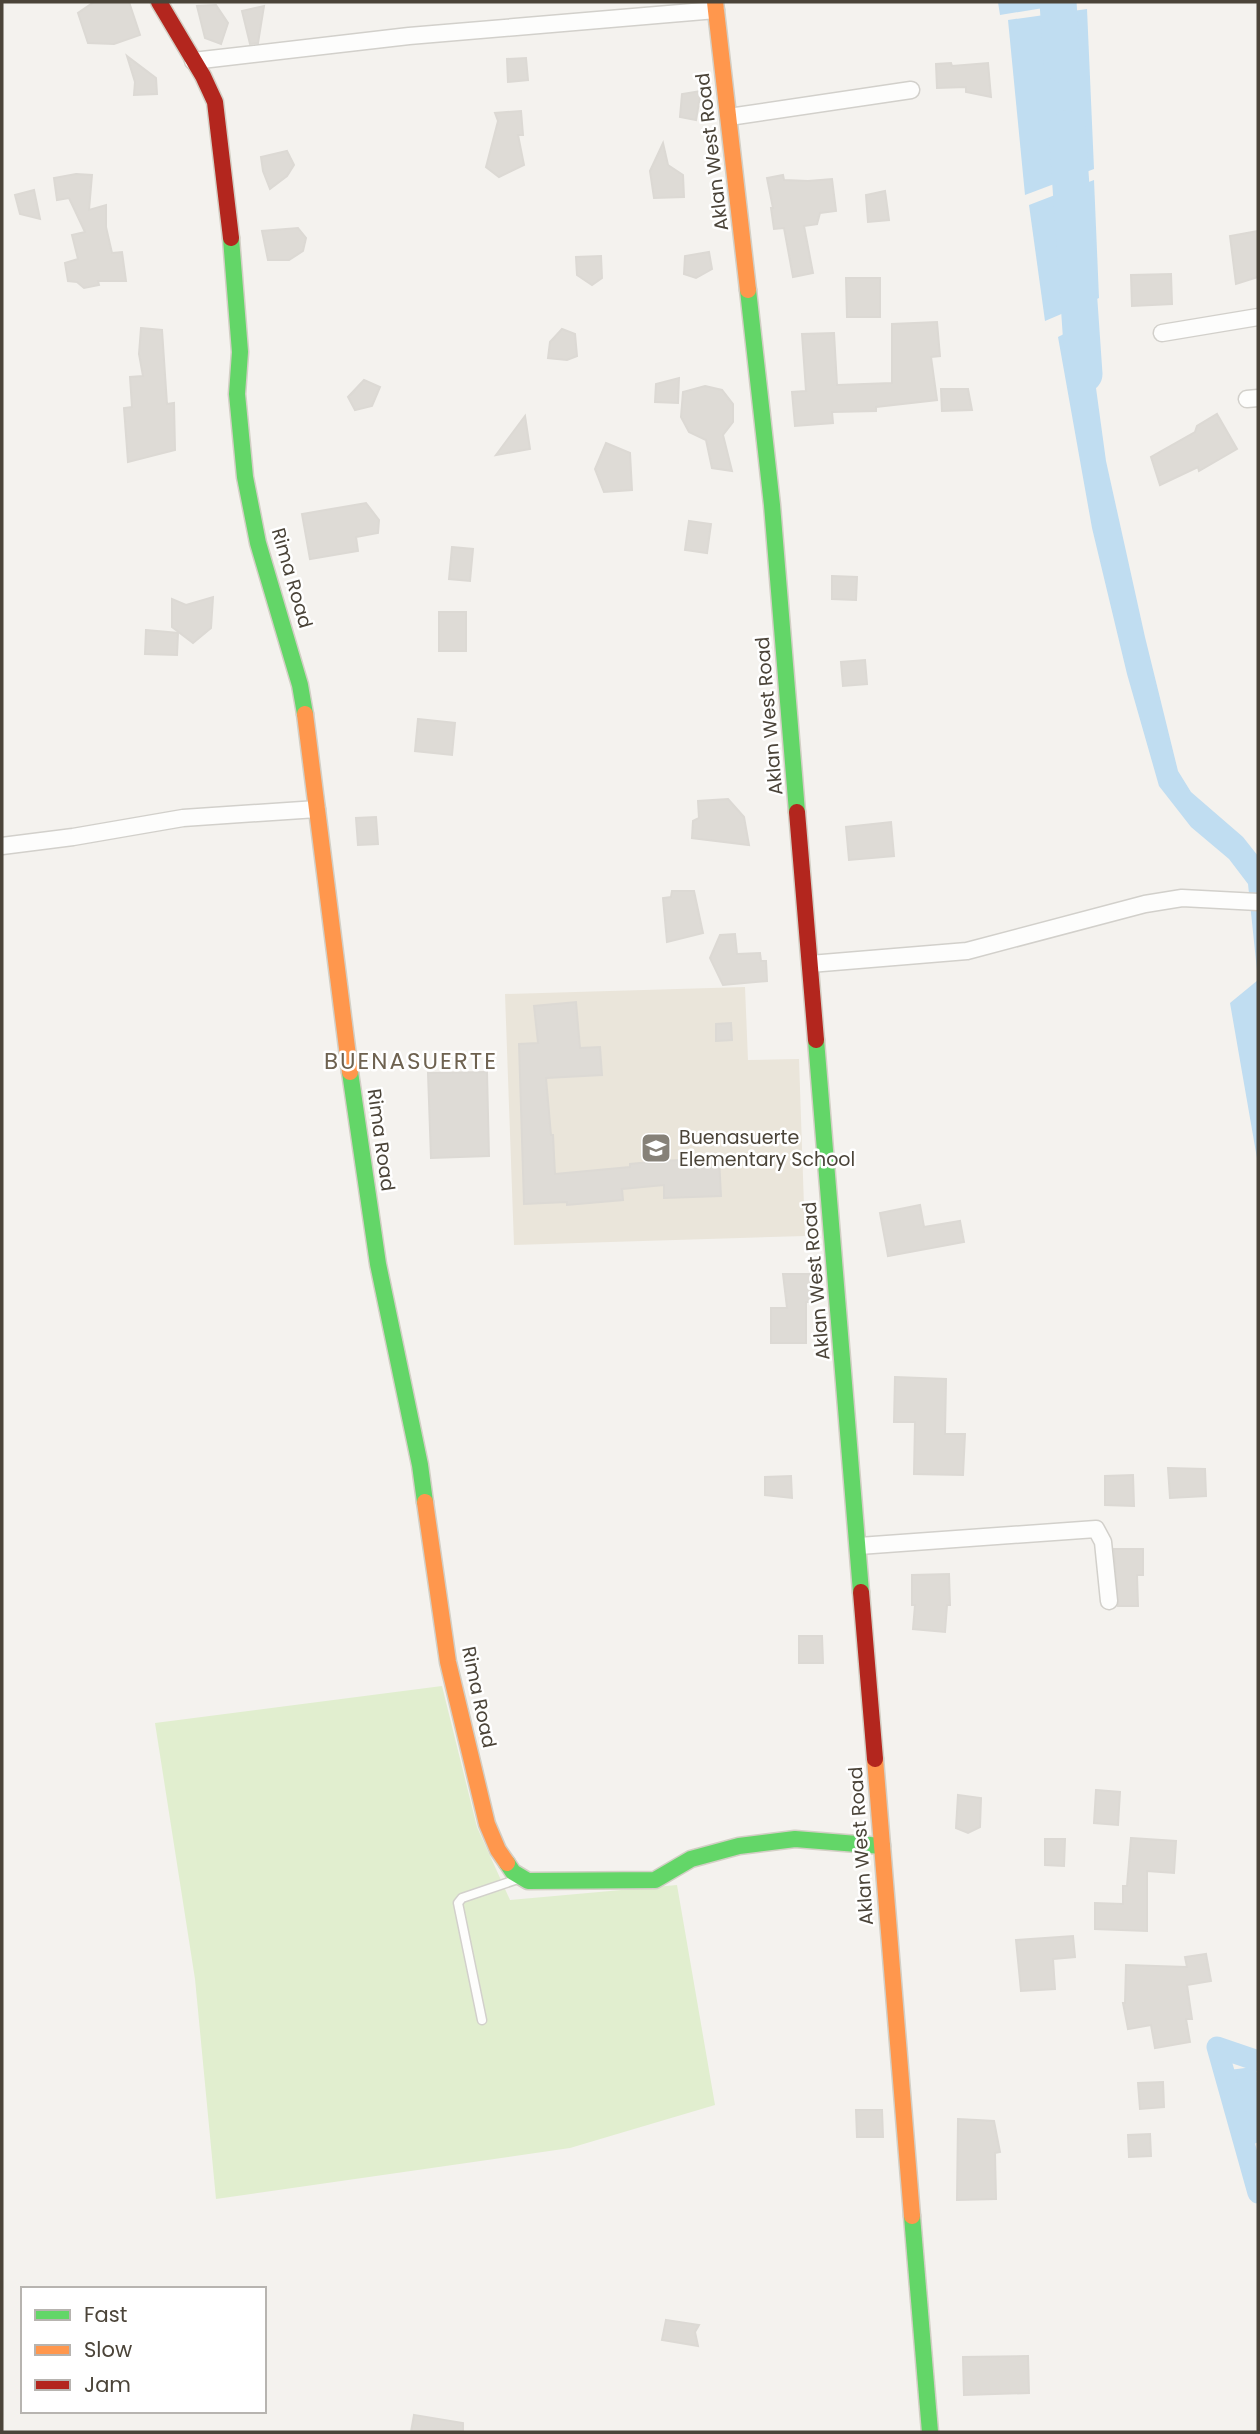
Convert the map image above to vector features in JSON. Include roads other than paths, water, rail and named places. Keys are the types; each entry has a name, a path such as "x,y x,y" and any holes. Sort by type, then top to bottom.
{"main road":[{"name":"Rima Road","path":"159,2 169,25 210,86 215,102 233,259 240,352 237,394 244,477 258,543 300,685 309,732 352,1087 378,1264 420,1465 449,1662 487,1824 498,1850 513,1872 521,1878"},
{"name":"Aklan West Road","path":"716,6 772,505 930,2432"},
{"path":"521,1878 528,1881 654,1880 691,1859 739,1846 795,1839 882,1846"}],"street":[{"path":"193,61 409,36 716,6"},
{"path":"729,117 911,90"},
{"path":"1162,333 1258,317"},
{"path":"2,846 183,818 317,809"},
{"path":"810,964 967,951 1145,904 1182,898 1258,902"},
{"path":"859,1546 1096,1529 1103,1542 1109,1601"}],"lane":[{"path":"482,2020 458,1903 462,1898 521,1878"}],"water":[{"path":"998,2 1080,2 1000,15"},
{"path":"1087,9 1094,169 1025,195 1008,20"},
{"path":"1094,180 1099,298 1045,321 1029,205"},
{"path":"1093,319 1096,388 1106,461 1178,771 1191,792 1243,837 1258,856 1258,980 1248,884 1229,859 1191,827 1159,786 1127,674 1092,528 1058,337"},
{"path":"1258,980 1258,1164 1230,1003"},
{"path":"1253,2067 1258,2074 1258,2142 1249,2147 1229,2070"}],"waterway":[{"path":"1058,2 1062,64"},
{"path":"1067,129 1084,374"},
{"path":"1258,2061 1217,2047 1258,2193"}],"place":[{"name":"Buenasuerte Elementary School","path":"656,1148"}],"district":[{"name":"BUENASUERTE","path":"411,1061"}]}
